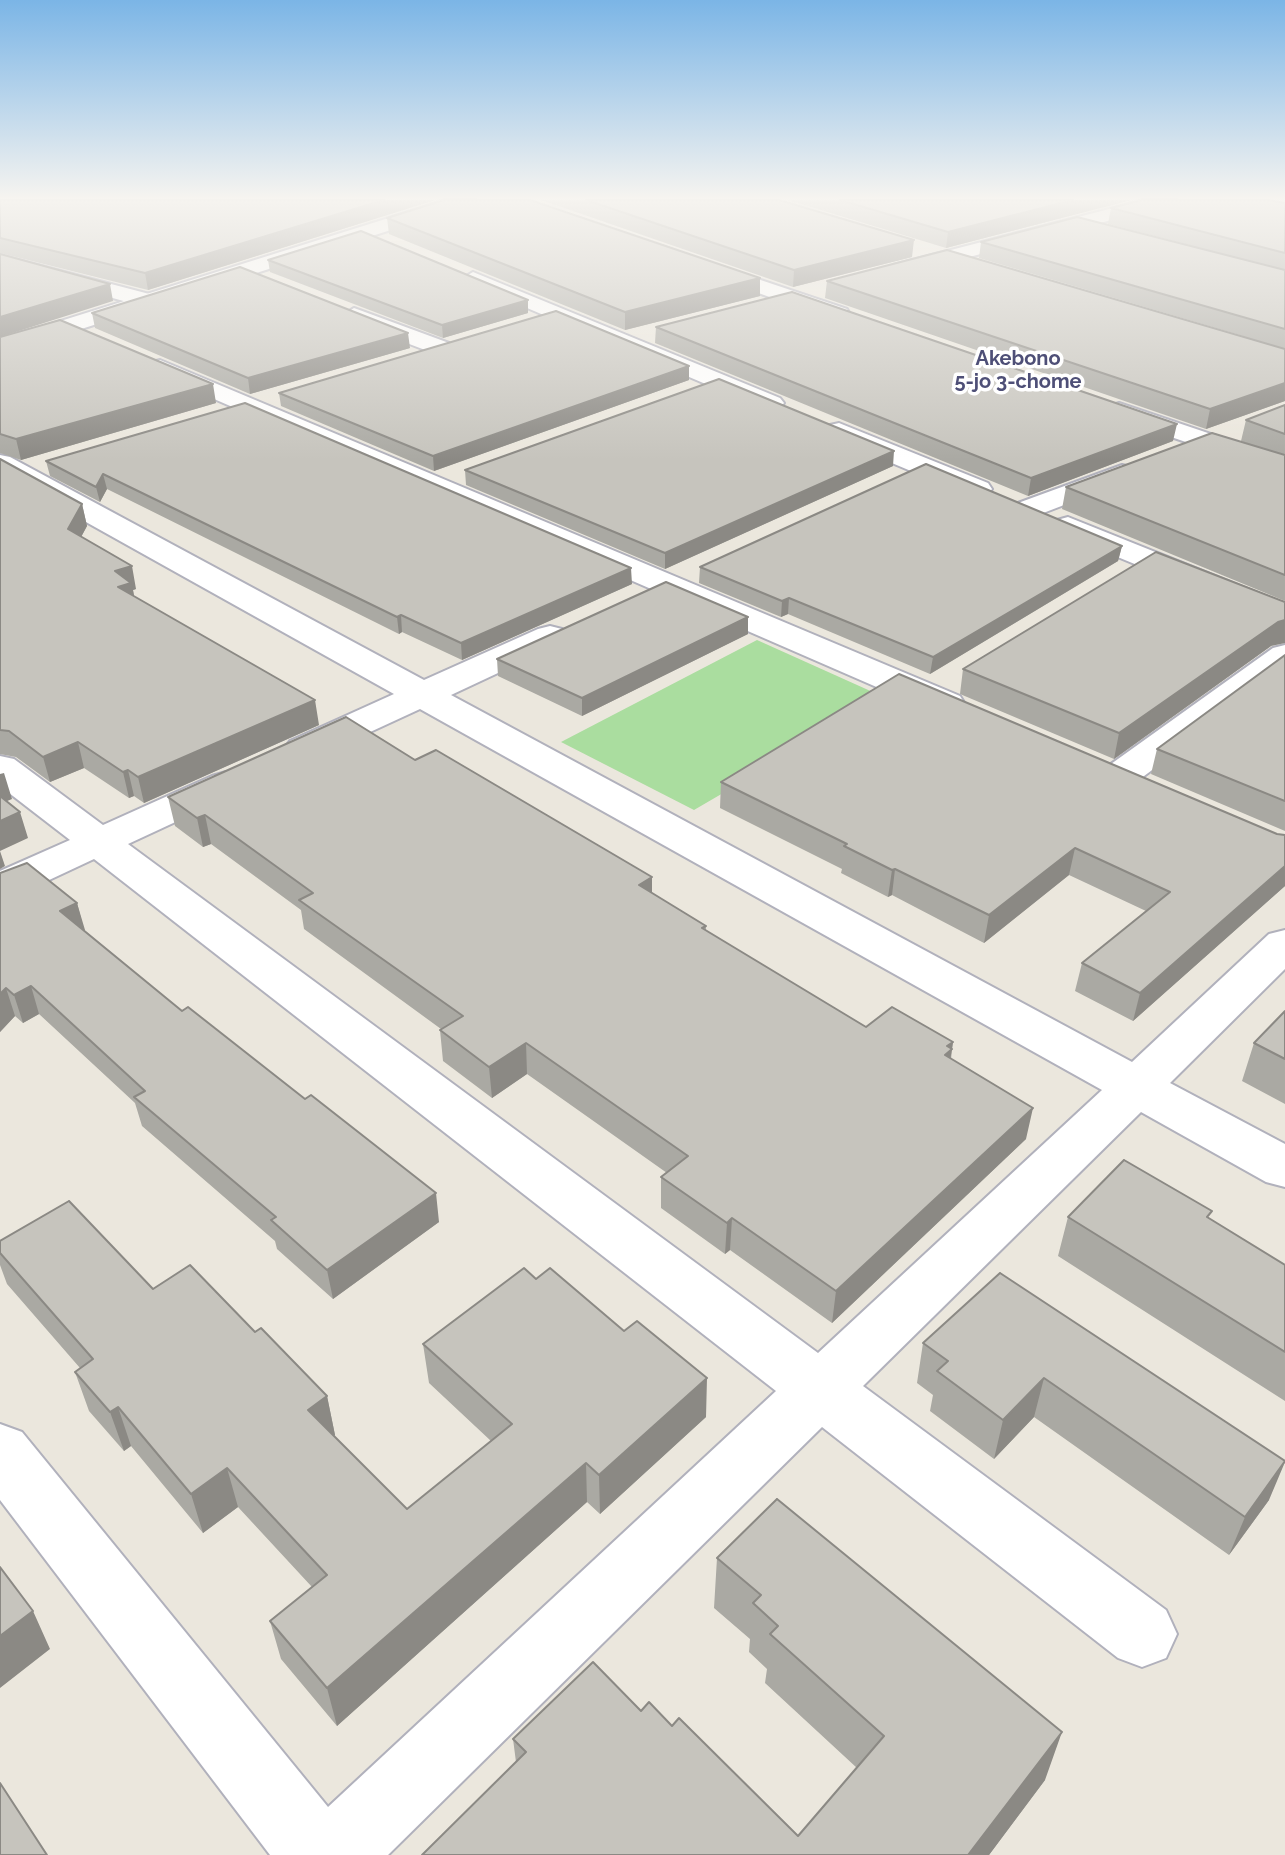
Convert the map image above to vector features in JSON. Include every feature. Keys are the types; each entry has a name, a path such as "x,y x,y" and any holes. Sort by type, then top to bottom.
{"street":[{"path":"95,287 149,301"},
{"path":"0,348 194,287"},
{"path":"493,287 792,411"},
{"path":"761,287 865,323"},
{"path":"760,305 822,289"},
{"path":"327,304 441,348"},
{"path":"514,327 558,314"},
{"path":"66,327 123,351 264,401 434,484 666,583 939,687 981,718"},
{"path":"623,341 653,333"},
{"path":"397,361 471,340"},
{"path":"689,392 719,381"},
{"path":"206,418 264,401"},
{"path":"1102,405 1285,468"},
{"path":"821,423 1028,509 1135,568 1285,616"},
{"path":"1028,509 1246,426"},
{"path":"880,485 923,466"},
{"path":"22,467 422,694 1285,1168"},
{"path":"434,484 464,473"},
{"path":"623,603 709,563"},
{"path":"0,887 580,622"},
{"path":"1118,777 1285,655"},
{"path":"0,767 1142,1634"},
{"path":"333,1855 1285,944"},
{"path":"0,1451 318,1855"}],"green space":[{"path":"757,640 886,698 694,810 561,742"}],"building":[{"path":"0,287 101,287 0,317"},
{"path":"177,287 290,287 408,333 248,378 92,313"},
{"path":"339,287 495,287 528,300 442,325"},
{"path":"561,287 726,287 625,312"},
{"path":"844,287 1072,287 1285,349 1285,383 1210,409"},
{"path":"1137,287 1285,287 1285,329"},
{"path":"792,292 1177,424 1031,478 656,327"},
{"path":"556,311 689,366 433,456 279,393"},
{"path":"60,320 213,384 16,439 0,434 0,337"},
{"path":"719,379 894,451 665,553 465,470"},
{"path":"245,403 631,568 461,643 401,615 397,617 103,474 96,487 46,461"},
{"path":"1285,405 1285,434 1246,420"},
{"path":"1212,433 1285,455 1285,575 1066,487"},
{"path":"0,459 82,504 68,529 132,566 115,571 131,583 118,587 315,700 138,777 128,770 123,772 78,742 43,757 9,731 0,730"},
{"path":"926,464 1122,546 933,657 789,598 782,601 700,567"},
{"path":"1156,552 1285,602 1285,620 1119,733 963,669"},
{"path":"666,582 748,617 582,698 497,659"},
{"path":"1285,655 1285,801 1157,749"},
{"path":"899,674 1285,835 1285,866 1140,993 1082,963 1170,892 1075,848 989,915 892,870 844,846 847,844 721,782"},
{"path":"346,717 415,760 436,750 652,877 639,885 706,926 702,928 866,1027 892,1007 953,1042 947,1046 952,1049 945,1055 1033,1108 836,1291 732,1218 727,1223 661,1177 688,1156 526,1043 489,1067 440,1030 463,1016 299,900 313,893 205,815 197,818 168,797"},
{"path":"0,796 20,812 0,821"},
{"path":"27,863 77,903 60,911 182,1011 188,1007 305,1099 311,1095 436,1193 327,1270 271,1220 276,1217 134,1097 145,1091 31,986 14,995 6,988 0,994 0,873"},
{"path":"1285,1011 1285,1059 1254,1043"},
{"path":"1124,1160 1212,1211 1207,1217 1285,1265 1285,1352 1068,1217"},
{"path":"69,1201 153,1289 190,1265 255,1332 261,1328 327,1396 308,1410 407,1509 512,1424 423,1344 524,1268 536,1279 550,1268 624,1331 637,1321 707,1378 599,1475 586,1463 327,1688 270,1621 327,1575 227,1468 191,1494 118,1407 110,1412 75,1372 93,1359 0,1253 0,1241"},
{"path":"1000,1273 1285,1461 1245,1517 1044,1378 1003,1420 937,1371 948,1361 923,1343"},
{"path":"777,1499 1062,1732 968,1855 422,1855 526,1752 513,1739 593,1662 641,1711 649,1702 672,1726 679,1718 798,1836 884,1736 770,1634 778,1626 753,1603 761,1595 717,1558"},
{"path":"0,1567 33,1611 0,1636"},
{"path":"0,1783 47,1855 0,1855"}],"district":[{"name":"Akebono 5-jo 3-chome","path":"1018,370"}]}
